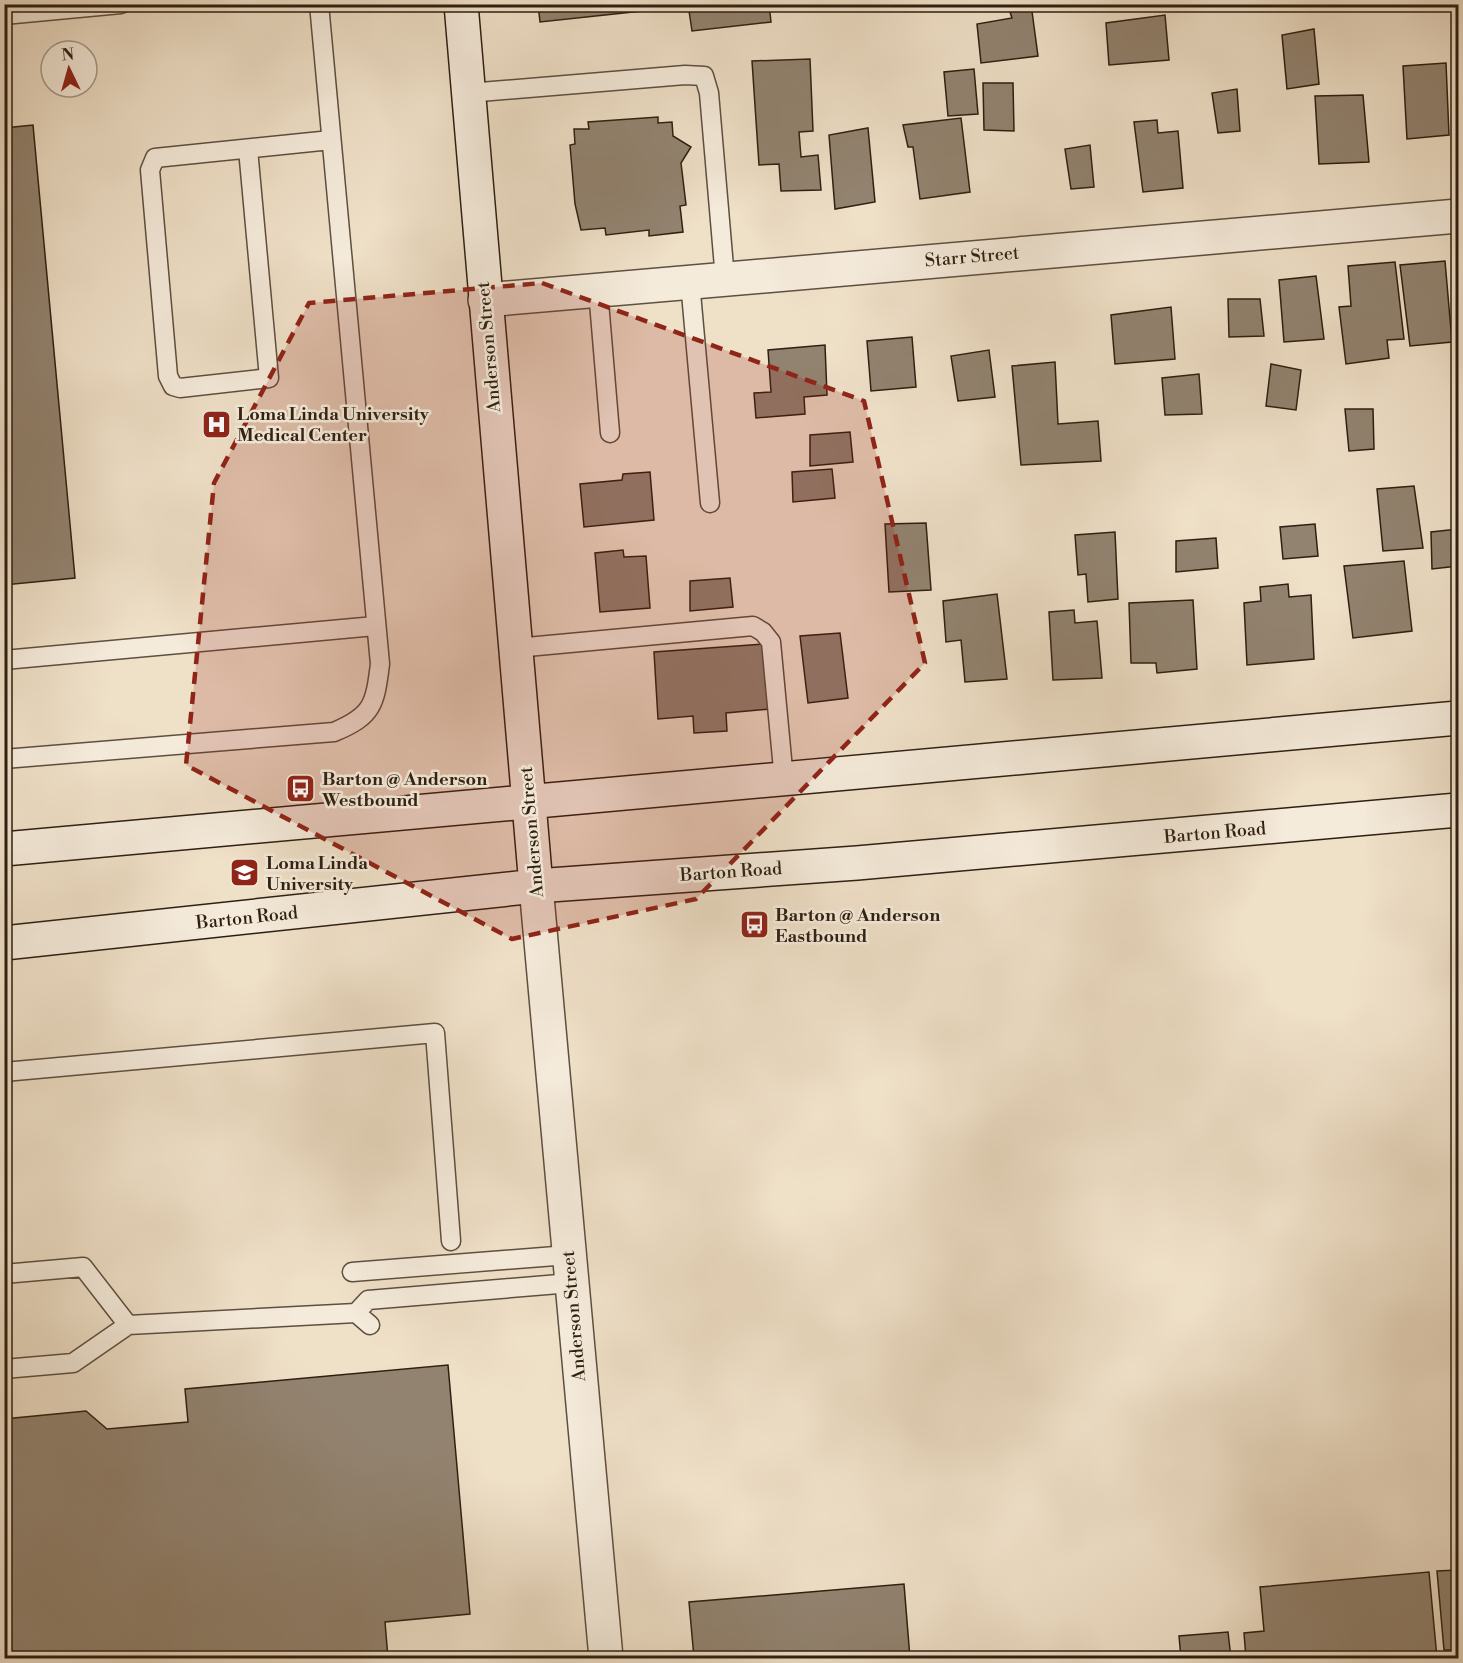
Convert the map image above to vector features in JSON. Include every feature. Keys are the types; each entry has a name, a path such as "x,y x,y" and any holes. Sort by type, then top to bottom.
{"main road":[{"name":"Anderson Street","path":"461,4 569,1269 606,1659"},
{"name":"Starr Street","path":"485,300 1458,216"},
{"path":"4,849 1458,718"},
{"name":"Barton Road","path":"4,943 536,886 857,863 1458,810"}],"lane":[{"path":"4,15 121,4"},
{"path":"4,759 334,732 357,723 376,699 380,664 319,4"},
{"path":"468,93 686,75 704,76 709,93 725,279"},
{"path":"248,149 269,378 180,388 173,386 168,376 150,170 152,162 155,158 331,140"},
{"path":"690,282 710,503"},
{"path":"597,290 610,433"},
{"path":"4,660 375,626"},
{"path":"516,648 753,627 763,632 771,642 784,780"},
{"path":"4,1072 435,1033 451,1241"},
{"path":"4,1274 83,1267 128,1325"},
{"path":"351,1272 569,1269"},
{"path":"4,1370 73,1363 128,1325 362,1306 569,1269"},
{"path":"362,1306 370,1325"}],"highlighted area":[{"path":"542,283 864,401 925,663 696,899 512,939 186,765 214,483 309,303"}],"building":[{"path":"538,4 642,4 642,11 540,22"},
{"path":"688,4 769,4 771,22 692,31"},
{"path":"983,4 1029,4 983,9"},
{"path":"1031,4 1038,56 981,63 977,24 1012,18 1009,9"},
{"path":"1165,15 1169,60 1109,65 1106,23"},
{"path":"1314,29 1319,84 1287,89 1282,35"},
{"path":"810,59 813,131 799,132 801,157 818,155 821,190 781,191 779,164 759,165 752,61"},
{"path":"1446,63 1449,135 1407,139 1403,66"},
{"path":"974,69 978,114 948,116 944,72"},
{"path":"983,83 1013,83 1014,131 984,130"},
{"path":"1237,89 1240,131 1218,133 1212,93"},
{"path":"1363,95 1369,162 1319,164 1315,96"},
{"path":"658,117 658,123 672,122 673,136 691,147 681,163 686,205 680,206 683,232 649,236 649,230 606,235 605,228 581,230 575,204 570,145 575,144 574,129 589,129 588,122"},
{"path":"961,118 970,192 920,199 913,147 908,147 903,125"},
{"path":"1157,120 1158,133 1178,131 1183,188 1143,192 1134,122"},
{"path":"33,125 75,578 4,585 4,128"},
{"path":"868,128 875,202 835,209 829,135"},
{"path":"1090,145 1094,187 1071,189 1065,149"},
{"path":"1445,261 1452,342 1410,346 1400,265"},
{"path":"1395,262 1404,339 1387,340 1389,358 1346,364 1339,307 1351,306 1348,266"},
{"path":"1316,276 1324,339 1284,342 1279,280"},
{"path":"1228,299 1260,299 1264,336 1229,337"},
{"path":"1171,307 1175,359 1115,364 1111,315"},
{"path":"912,337 916,387 871,391 867,341"},
{"path":"825,345 827,395 804,397 805,414 756,418 754,393 771,392 768,350"},
{"path":"989,350 995,397 958,401 951,356"},
{"path":"1055,362 1058,424 1098,421 1101,461 1021,465 1012,366"},
{"path":"1271,364 1301,370 1296,410 1266,406"},
{"path":"1199,374 1202,414 1165,415 1162,378"},
{"path":"1345,409 1373,409 1374,449 1349,451"},
{"path":"850,432 853,462 810,466 810,435"},
{"path":"832,469 835,498 793,502 792,472"},
{"path":"650,472 654,520 584,527 580,484 622,480 623,474"},
{"path":"1414,486 1423,548 1383,551 1377,489"},
{"path":"926,523 931,590 889,592 885,524"},
{"path":"1315,524 1318,556 1283,559 1280,527"},
{"path":"1458,529 1458,566 1432,569 1431,532"},
{"path":"1115,532 1118,599 1088,602 1086,574 1078,575 1075,535"},
{"path":"1216,538 1218,568 1176,572 1176,541"},
{"path":"623,550 624,557 646,556 650,608 600,612 595,553"},
{"path":"1404,561 1412,631 1353,638 1344,566"},
{"path":"730,578 733,607 690,611 690,581"},
{"path":"1288,584 1289,597 1311,595 1314,659 1247,665 1244,603 1261,601 1260,587"},
{"path":"997,594 1007,679 965,682 961,640 946,642 943,601"},
{"path":"1193,600 1197,669 1157,673 1156,663 1131,663 1129,603"},
{"path":"1074,610 1075,623 1097,621 1102,678 1053,680 1049,612"},
{"path":"840,633 848,698 808,703 800,636"},
{"path":"765,644 770,709 726,713 727,731 694,733 693,716 658,719 654,652"},
{"path":"448,1365 470,1614 385,1622 388,1658 4,1658 4,1419 86,1411 107,1429 188,1422 185,1389"},
{"path":"1458,1570 1458,1650 1444,1650 1437,1571"},
{"path":"1429,1572 1437,1658 1246,1658 1244,1633 1264,1631 1260,1587"},
{"path":"904,1584 910,1658 694,1658 689,1602"},
{"path":"1228,1632 1231,1658 1181,1658 1179,1636"}],"place":[{"name":"Loma Linda University Medical Center","path":"216,424"},
{"name":"Barton @ Anderson Westbound","path":"301,789"},
{"name":"Loma Linda University","path":"245,873"},
{"name":"Barton @ Anderson Eastbound","path":"754,925"}]}
